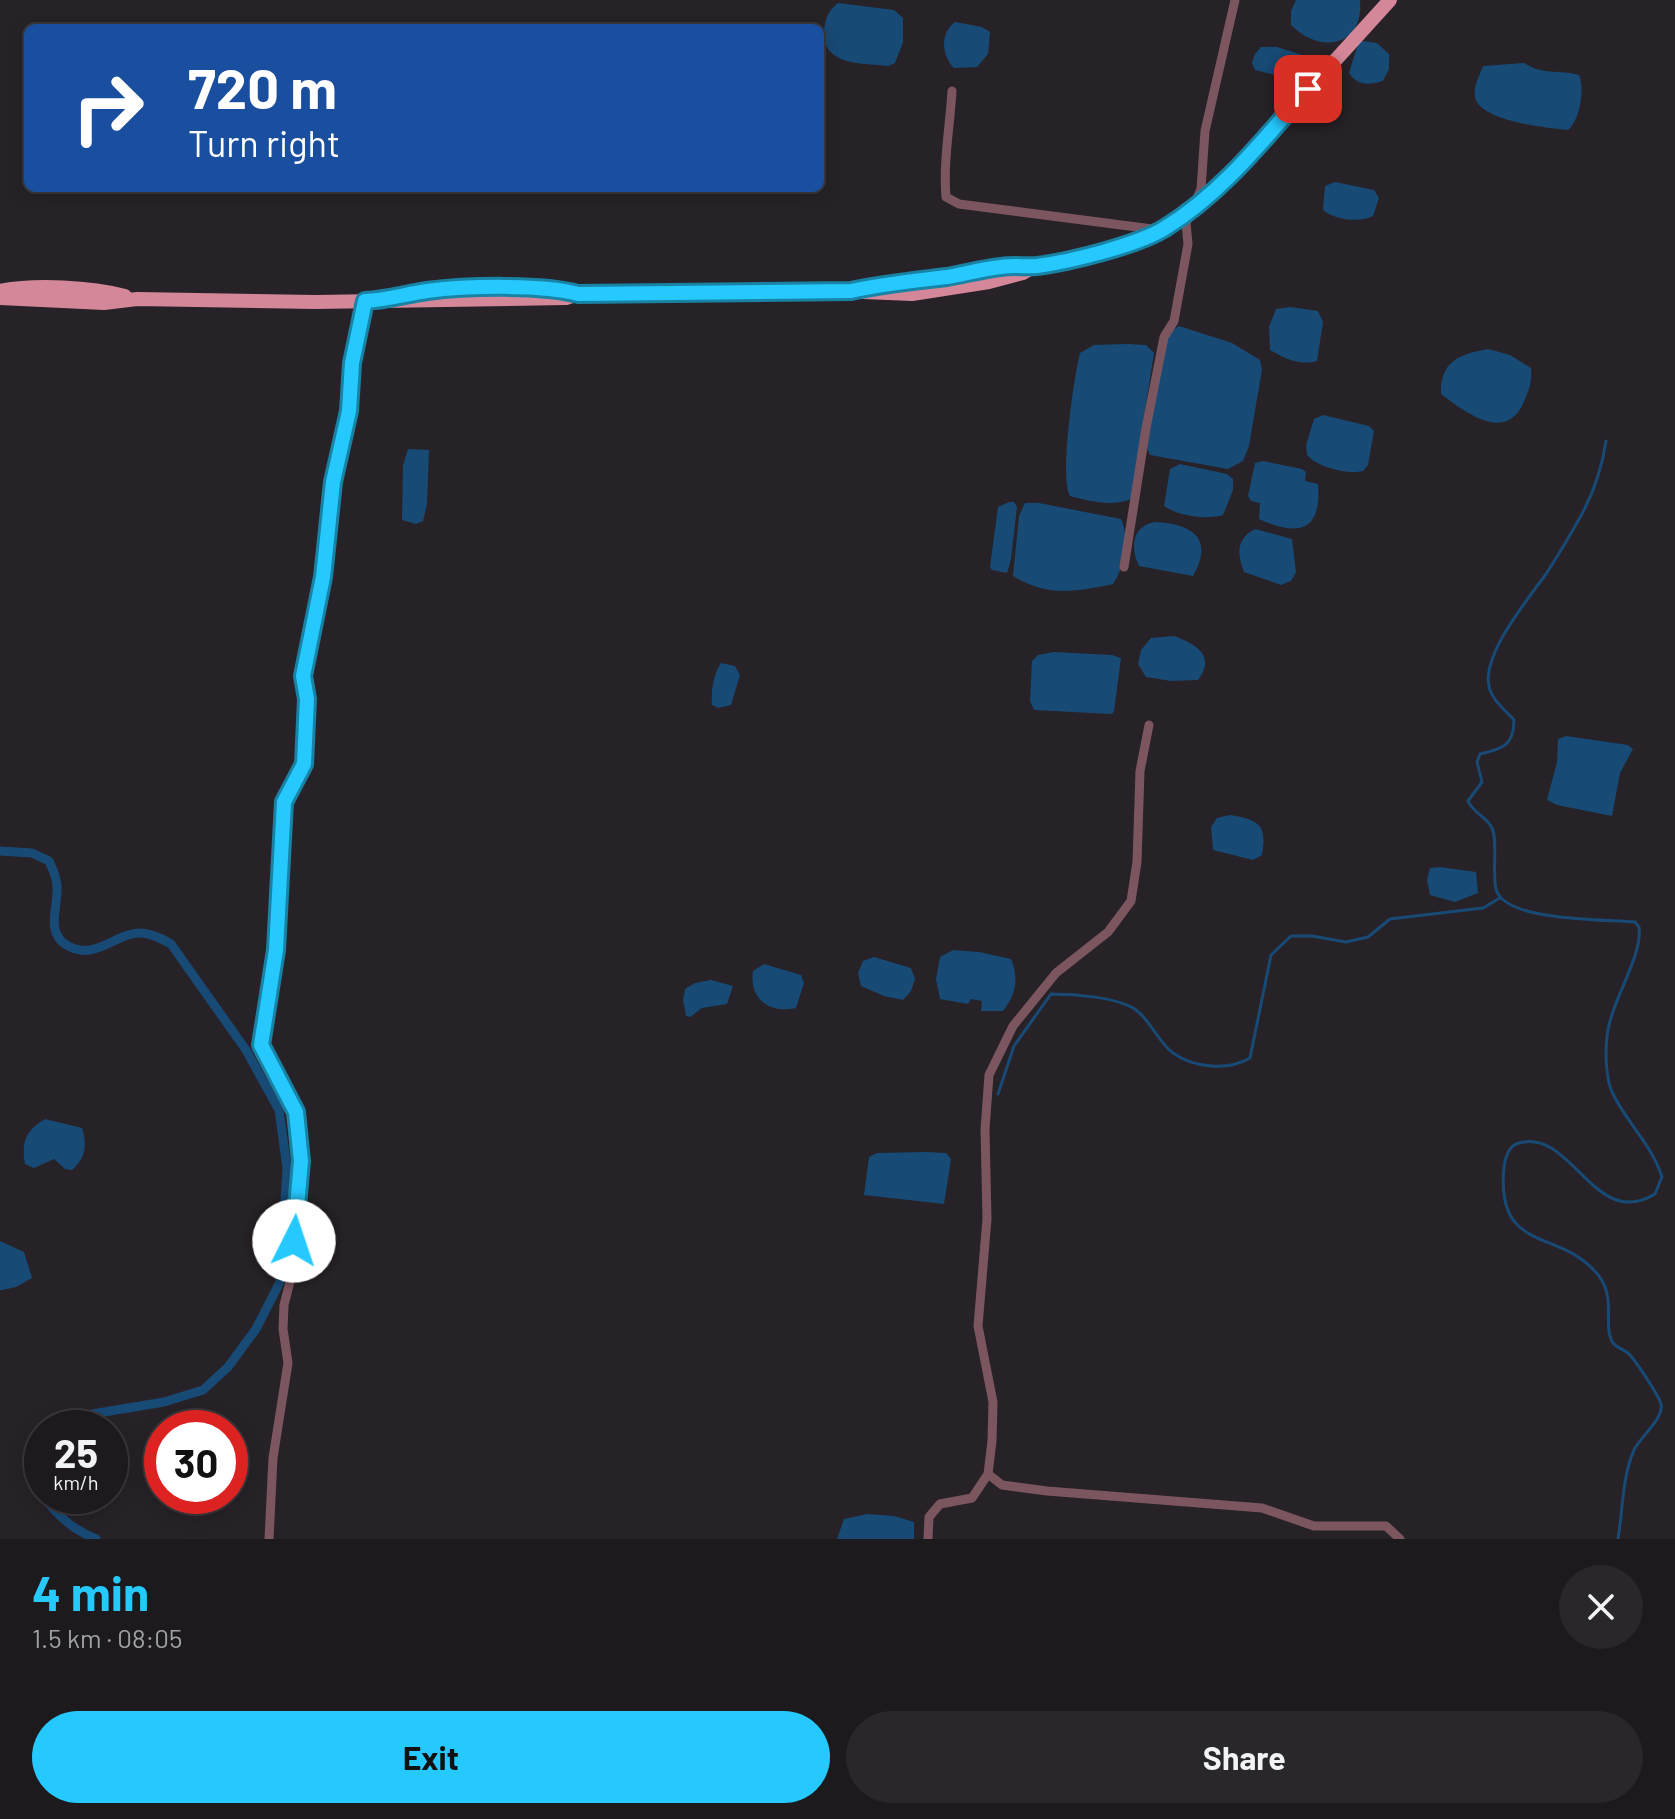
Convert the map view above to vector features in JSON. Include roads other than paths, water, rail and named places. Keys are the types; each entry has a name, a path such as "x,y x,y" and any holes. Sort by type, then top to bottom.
{"main road":[{"path":"0,298 104,303 137,299 365,301 430,291 477,289 545,288 578,294 851,291 912,294 956,288 1126,244 1162,230 1194,208 1233,173 1390,0"},
{"path":"0,291 13,288 81,290 112,292 137,299"}],"street":[{"path":"1124,567 1164,337 1174,321 1188,244 1186,223 1201,189 1205,131 1235,0"},
{"path":"952,91 944,178 946,197 959,204 1162,230"},
{"path":"269,1539 273,1458 288,1363 283,1329 284,1305 293,1270 301,1161 296,1112 261,1045 276,950 284,802 304,764 307,699 303,676 323,577 333,482 349,411 352,363 365,301"},
{"path":"928,1539 929,1517 940,1504 972,1498 988,1474 993,1402 978,1326 987,1219 985,1129 989,1075 1013,1026 1047,984 1056,973 1108,932 1131,901 1137,862 1140,771 1149,725"},
{"path":"988,1474 1002,1485 1047,1491 1262,1508 1314,1526 1386,1526 1400,1539"}],"water":[{"path":"1296,0 1360,0 1355,28 1338,41 1314,40 1291,25 1291,11"},
{"path":"838,3 894,10 903,18 903,42 895,63 888,66 856,63 837,57 830,51 824,31 828,15"},
{"path":"955,22 982,27 990,32 988,54 977,67 954,68 947,57 945,38"},
{"path":"1363,41 1377,43 1389,54 1389,69 1383,81 1364,83 1349,73 1358,44"},
{"path":"1261,47 1277,47 1306,56 1309,69 1304,81 1255,70 1252,63"},
{"path":"1524,63 1538,70 1579,75 1582,88 1580,104 1576,119 1568,130 1515,122 1488,112 1479,105 1475,89 1483,66"},
{"path":"1335,182 1374,190 1379,198 1373,216 1347,219 1323,210 1325,186"},
{"path":"1290,307 1318,311 1323,322 1317,361 1298,362 1270,350 1269,327 1276,309"},
{"path":"1179,326 1232,343 1260,360 1262,370 1249,446 1243,461 1228,469 1150,455 1145,444 1168,333"},
{"path":"1094,345 1146,345 1154,353 1131,499 1109,503 1070,496 1067,450 1080,353"},
{"path":"1488,349 1510,355 1531,368 1529,388 1518,413 1498,423 1474,416 1441,394 1448,366 1461,356"},
{"path":"1323,415 1369,426 1374,431 1368,465 1363,471 1333,469 1307,455 1306,445 1314,419"},
{"path":"408,449 429,450 427,504 423,521 416,524 402,520 403,465"},
{"path":"1263,461 1302,469 1306,472 1305,481 1318,484 1316,512 1305,526 1285,528 1259,519 1260,503 1251,501 1248,496 1255,463"},
{"path":"1180,464 1227,474 1233,479 1233,490 1223,515 1192,516 1164,506 1170,469"},
{"path":"1014,502 1017,507 1007,573 990,567 998,507"},
{"path":"1025,503 1121,519 1125,534 1124,552 1113,584 1086,589 1049,590 1013,576 1019,516"},
{"path":"1155,522 1179,526 1196,535 1201,551 1193,576 1139,566 1134,552 1135,538 1147,524"},
{"path":"1255,529 1292,539 1296,572 1291,581 1281,585 1244,572 1240,559 1241,542"},
{"path":"1174,636 1196,647 1204,657 1205,664 1198,680 1171,681 1146,677 1138,664 1141,650 1151,638"},
{"path":"1054,652 1121,658 1112,714 1034,710 1030,701 1032,661 1038,655"},
{"path":"721,663 735,666 740,675 731,705 718,708 712,705 712,694 714,678"},
{"path":"1566,736 1628,745 1633,749 1620,773 1612,816 1557,805 1547,800 1557,762 1558,739"},
{"path":"1230,815 1248,819 1259,826 1263,837 1262,855 1253,860 1213,850 1211,827 1217,818"},
{"path":"1430,868 1476,872 1478,893 1455,902 1430,895 1427,880"},
{"path":"953,950 1011,959 1015,986 1003,1011 981,1011 982,1001 971,999 968,1004 940,999 936,979 940,957"},
{"path":"874,957 911,968 915,979 911,991 903,1000 861,986 858,973 863,961"},
{"path":"764,964 801,975 804,983 796,1008 777,1009 758,997 754,989 753,971"},
{"path":"711,980 733,986 727,1004 702,1008 690,1017 686,1016 683,1000 685,989"},
{"path":"45,1119 82,1128 84,1150 72,1170 65,1169 54,1159 34,1168 25,1164 26,1137"},
{"path":"877,1153 946,1153 951,1159 944,1204 864,1195 869,1157"},
{"path":"0,1241 24,1252 32,1278 16,1287 2,1290 0,1290"},
{"path":"867,1514 894,1516 914,1522 914,1539 837,1539 844,1519"}],"waterway":[{"path":"1606,441 1596,482 1583,512 1546,574 1508,627 1492,659 1490,691 1514,720 1512,736 1505,745 1480,754 1477,762 1482,782 1468,801 1492,828 1496,889 1503,900 1536,913 1635,922 1639,927 1636,952 1609,1023 1606,1065 1612,1092 1658,1165 1662,1177 1655,1194 1634,1202 1615,1200 1599,1190 1554,1150 1538,1142 1513,1146 1504,1167 1504,1196 1510,1215 1521,1228 1586,1263 1601,1279 1607,1296 1610,1337 1616,1346 1631,1356 1661,1404 1659,1416 1637,1445 1630,1460 1618,1539"},
{"path":"0,851 32,853 49,861 57,887 56,933 65,944 76,949 96,949 123,937 142,933 171,944 246,1050 279,1110 287,1168 280,1282 256,1329 228,1367 203,1390 164,1402 116,1410"},
{"path":"998,1094 1014,1046 1051,994 1118,1002 1136,1010 1168,1048 1181,1058 1201,1065 1232,1065 1250,1058 1271,955 1291,936 1346,942 1368,937 1390,919 1483,908 1500,898"},
{"path":"58,1514 96,1539"}]}
